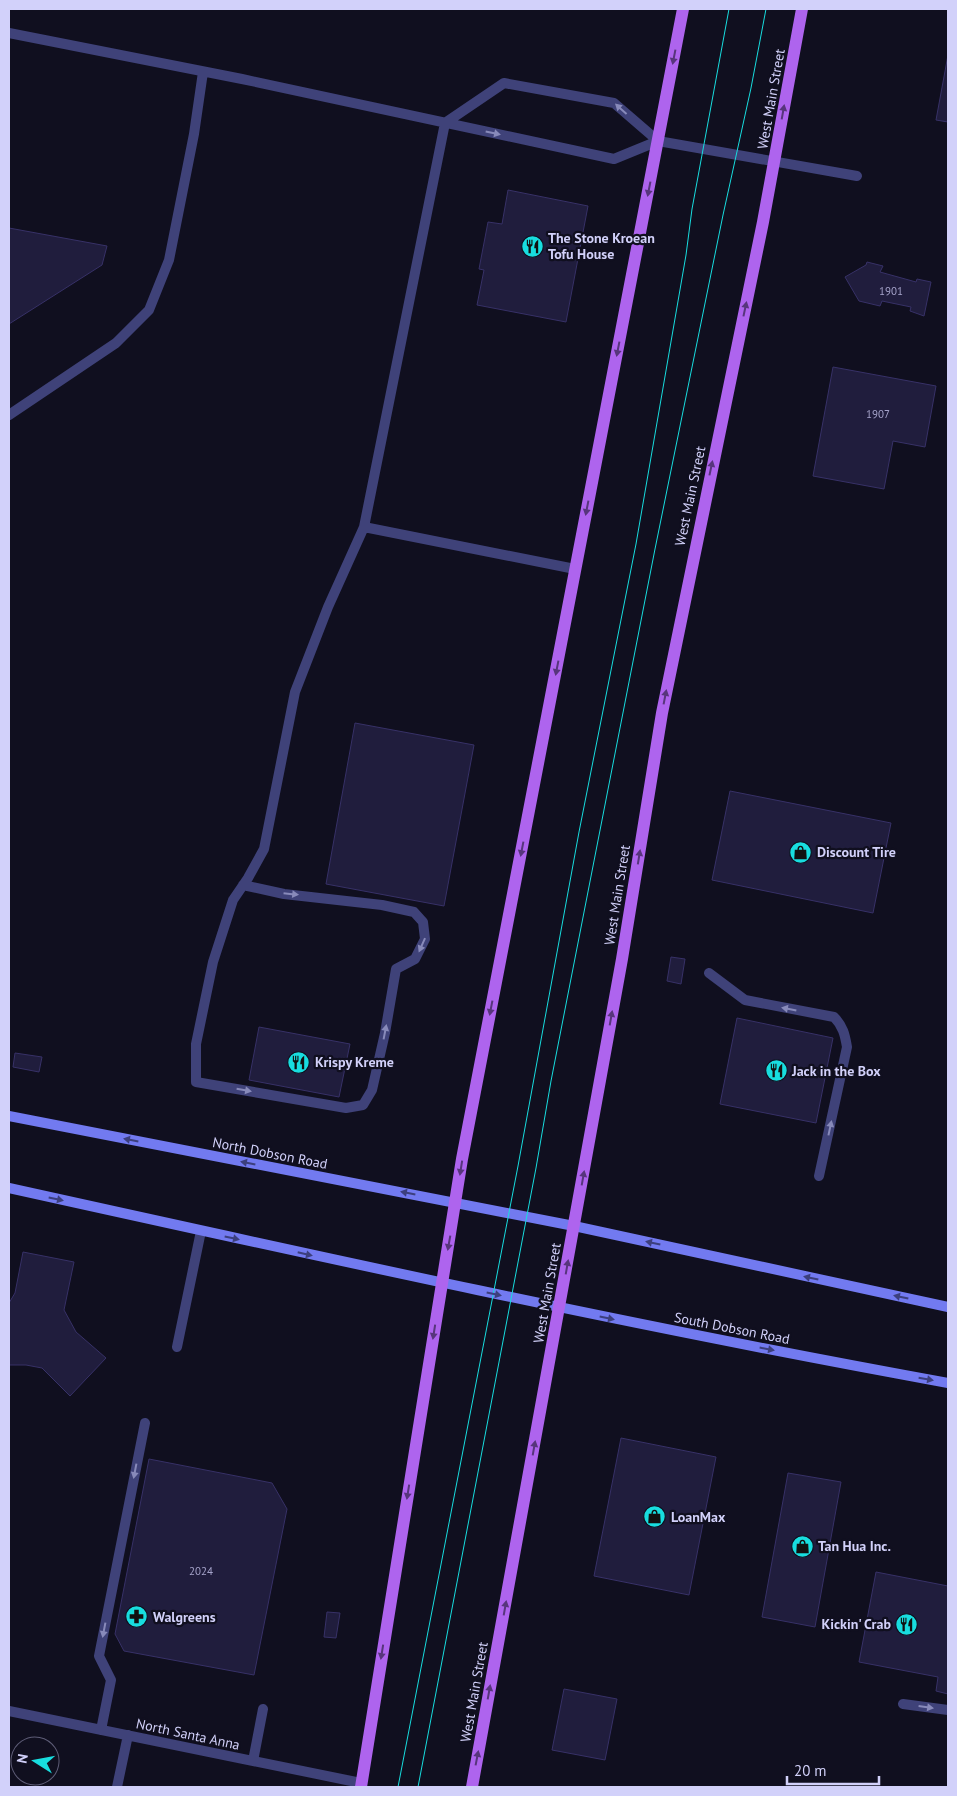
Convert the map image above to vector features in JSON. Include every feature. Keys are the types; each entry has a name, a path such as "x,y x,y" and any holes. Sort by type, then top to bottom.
{"main road":[{"path":"361,1785 462,1159 683,9"},
{"name":"West Main Street","path":"472,1787 560,1308 632,900 662,713 775,160 802,9"},
{"name":"North Dobson Road","path":"9,1116 574,1226"},
{"path":"9,1188 442,1283"},
{"path":"574,1226 948,1307"},
{"name":"South Dobson Road","path":"442,1283 560,1308 948,1383"}],"lane":[{"path":"9,33 242,79 614,158 658,141 775,160 857,176"},
{"path":"9,415 116,342 149,310 169,260 194,134 203,72"},
{"path":"243,885 284,894 382,905 414,912 423,922 425,939 415,959 396,969 385,1033 372,1090 363,1104 346,1108 196,1082 196,1044 213,962 233,900 264,849 295,692 328,607 364,527 445,123 504,83 614,102 658,141"},
{"path":"364,527 575,570"},
{"path":"709,973 745,1000 834,1017 840,1023 845,1033 847,1047 819,1176"},
{"path":"177,1347 201,1231"},
{"path":"101,1730 111,1680 99,1656 145,1423"},
{"path":"903,1704 948,1710"},
{"path":"252,1761 263,1709"},
{"name":"North Santa Anna","path":"9,1711 361,1785"},
{"path":"116,1787 128,1735"}],"building":[{"path":"948,55 948,122 936,120"},
{"name":"The Stone Kroean Tofu House","path":"508,190 588,206 566,322 477,305 484,270 479,269 488,222 502,224"},
{"path":"9,228 107,246 102,265 9,324"},
{"path":"867,262 883,266 880,272 916,282 917,279 931,282 924,316 910,311 911,307 882,301 880,306 859,301 845,277 866,265"},
{"path":"833,367 936,386 925,447 893,441 884,489 813,476"},
{"path":"355,723 474,745 444,906 326,884"},
{"name":"Discount Tire","path":"730,791 891,823 873,913 712,880"},
{"path":"671,957 685,959 681,984 667,981"},
{"name":"Jack in the Box","path":"737,1018 833,1038 816,1123 720,1104"},
{"name":"Krispy Kreme","path":"259,1027 350,1044 339,1097 249,1080"},
{"path":"15,1053 42,1057 39,1072 13,1067"},
{"path":"23,1252 74,1262 64,1310 76,1332 106,1358 70,1396 42,1368 26,1365 9,1365 9,1303 15,1293"},
{"name":"LoanMax","path":"621,1438 716,1457 689,1595 594,1576"},
{"name":"Walgreens","path":"149,1459 272,1483 287,1509 254,1675 124,1651 115,1634"},
{"path":"788,1473 841,1482 815,1627 762,1617"},
{"name":"Kickin' Crab","path":"876,1572 948,1586 948,1694 936,1691 938,1677 859,1662"},
{"path":"327,1612 340,1613 336,1638 324,1637"},
{"path":"564,1689 617,1699 605,1760 552,1750"}],"tram line":[{"path":"398,1787 518,1166 579,832 636,544 686,255 692,209 729,9"},
{"path":"418,1787 551,1081 655,549 766,9"}],"place":[{"name":"The Stone Kroean Tofu House","path":"532,246"},
{"name":"Discount Tire","path":"801,852"},
{"name":"Krispy Kreme","path":"299,1062"},
{"name":"Jack in the Box","path":"776,1071"},
{"name":"LoanMax","path":"655,1517"},
{"name":"Tan Hua Inc.","path":"802,1546"},
{"name":"Walgreens","path":"137,1617"},
{"name":"Kickin' Crab","path":"907,1624"}]}
